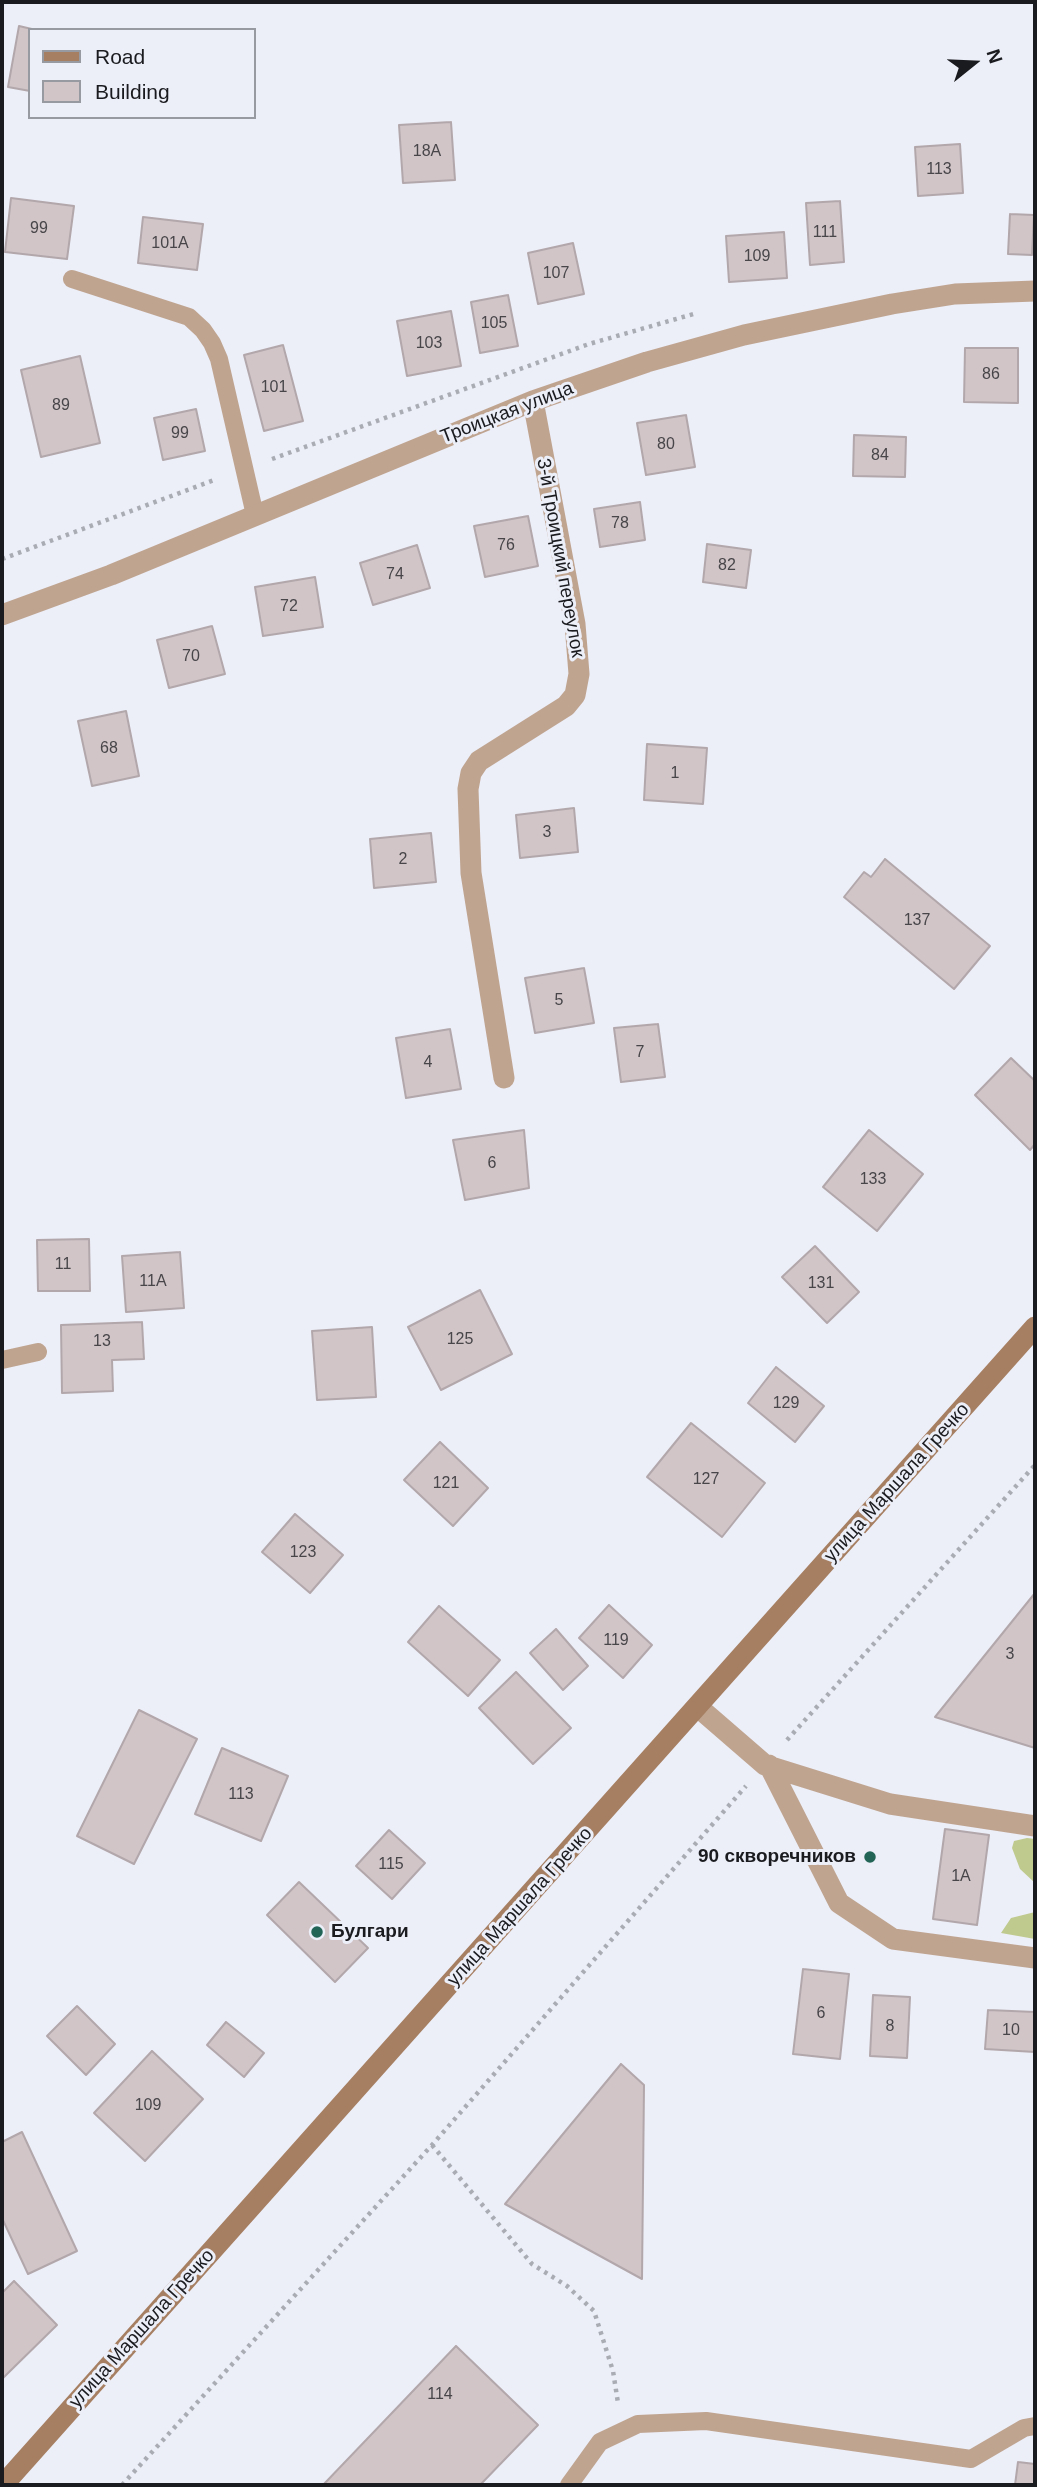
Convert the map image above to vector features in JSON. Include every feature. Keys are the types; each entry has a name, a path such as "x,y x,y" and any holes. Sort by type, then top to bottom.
{"main road":[{"name":"улица Маршала Гречко","path":"3,2485 1035,1327"}],"street":[{"name":"Троицкая улица","path":"2,615 111,575 533,401 648,362 744,335 892,304 942,296 1035,291"},
{"name":"3-й Троицкий переулок","path":"504,1078 471,873 468,789 471,773 479,761 566,706 575,695 579,674 575,624 533,401"},
{"path":"698,1707 767,1765 839,1903 893,1939 1035,1958"},
{"path":"767,1765 890,1804 1035,1826"}],"lane":[{"path":"72,279 190,317 203,330 219,359 255,515"},
{"path":"2,1360 38,1352"},
{"path":"569,2485 600,2442 638,2424 706,2421 971,2459 1024,2428 1035,2426"}],"path":[{"path":"122,2485 432,2145 1035,1465"},
{"path":"432,2145 532,2264 567,2286 594,2311 613,2371 623,2431"}],"green space":[{"path":"1035,1839 1035,1883 1020,1869 1012,1848 1014,1841"},
{"path":"1035,1912 1035,1939 1001,1933 1011,1918"}],"building":[{"path":"19,26 28,28 28,91 8,87"},
{"path":"451,122 455,180 403,183 399,125"},
{"path":"960,144 963,193 918,196 915,147"},
{"path":"11,198 74,206 67,259 5,252"},
{"path":"840,201 844,262 810,265 806,203"},
{"path":"1010,214 1034,215 1032,255 1008,254"},
{"path":"143,217 203,224 197,270 138,263"},
{"path":"784,232 787,278 729,282 726,236"},
{"path":"573,243 584,294 538,304 528,253"},
{"path":"508,295 518,346 480,353 471,302"},
{"path":"451,311 461,366 407,376 397,321"},
{"path":"283,345 303,421 264,431 244,355"},
{"path":"965,348 1018,348 1018,403 964,402"},
{"path":"80,356 100,443 41,457 21,370"},
{"path":"196,409 205,451 163,460 154,418"},
{"path":"686,415 695,467 646,475 637,423"},
{"path":"854,435 906,437 905,477 853,476"},
{"path":"640,502 645,540 600,547 594,509"},
{"path":"528,516 538,566 485,577 474,526"},
{"path":"707,544 751,550 746,588 703,582"},
{"path":"417,545 430,588 373,605 360,563"},
{"path":"315,577 323,627 263,636 255,587"},
{"path":"212,626 225,674 169,688 157,640"},
{"path":"126,711 139,776 92,786 78,721"},
{"path":"647,744 707,748 703,804 644,800"},
{"path":"574,808 578,852 520,858 516,815"},
{"path":"431,833 436,882 374,888 370,839"},
{"path":"885,859 990,946 954,989 844,897 864,872 871,877"},
{"path":"584,968 594,1023 535,1033 525,978"},
{"path":"658,1024 665,1077 621,1082 614,1028"},
{"path":"450,1029 461,1089 406,1098 396,1038"},
{"path":"1011,1058 1035,1081 1035,1144 1030,1150 975,1095"},
{"path":"524,1130 529,1188 465,1200 453,1140"},
{"path":"869,1130 923,1174 877,1231 823,1187"},
{"path":"89,1239 90,1291 38,1291 37,1240"},
{"path":"815,1246 859,1292 827,1323 782,1277"},
{"path":"180,1252 184,1308 126,1312 122,1256"},
{"path":"480,1290 512,1354 441,1390 408,1327"},
{"path":"142,1322 144,1359 112,1360 113,1391 62,1393 61,1325"},
{"path":"372,1327 376,1397 317,1400 312,1331"},
{"path":"776,1367 824,1406 795,1442 748,1403"},
{"path":"691,1423 765,1483 722,1537 647,1477"},
{"path":"440,1442 488,1488 453,1526 404,1480"},
{"path":"295,1514 343,1555 310,1593 262,1552"},
{"path":"1035,1593 1035,1748 935,1717"},
{"path":"609,1605 652,1645 623,1678 579,1638"},
{"path":"439,1606 500,1660 468,1696 408,1642"},
{"path":"556,1629 588,1666 563,1690 530,1653"},
{"path":"516,1672 571,1728 533,1764 479,1708"},
{"path":"139,1710 197,1739 134,1864 77,1836"},
{"path":"222,1748 288,1776 261,1841 195,1814"},
{"path":"945,1829 989,1835 977,1925 933,1919"},
{"path":"389,1830 425,1863 392,1899 356,1866"},
{"name":"Булгари","path":"299,1882 368,1948 335,1982 267,1915"},
{"path":"803,1969 849,1974 840,2059 793,2054"},
{"path":"873,1995 910,1997 907,2058 870,2056"},
{"path":"77,2006 115,2044 86,2075 47,2036"},
{"path":"988,2010 1035,2012 1035,2052 985,2049"},
{"path":"226,2022 264,2053 244,2077 207,2045"},
{"path":"152,2051 203,2099 145,2161 94,2113"},
{"path":"621,2064 644,2085 642,2279 505,2204"},
{"path":"22,2132 77,2251 28,2274 2,2218 2,2142"},
{"path":"14,2281 57,2325 2,2379 2,2293"},
{"path":"456,2346 538,2425 480,2485 323,2485"},
{"path":"1018,2462 1035,2464 1035,2485 1015,2485"}],"place":[{"name":"90 скворечников","path":"870,1857"},
{"name":"Булгари","path":"317,1932"}]}
